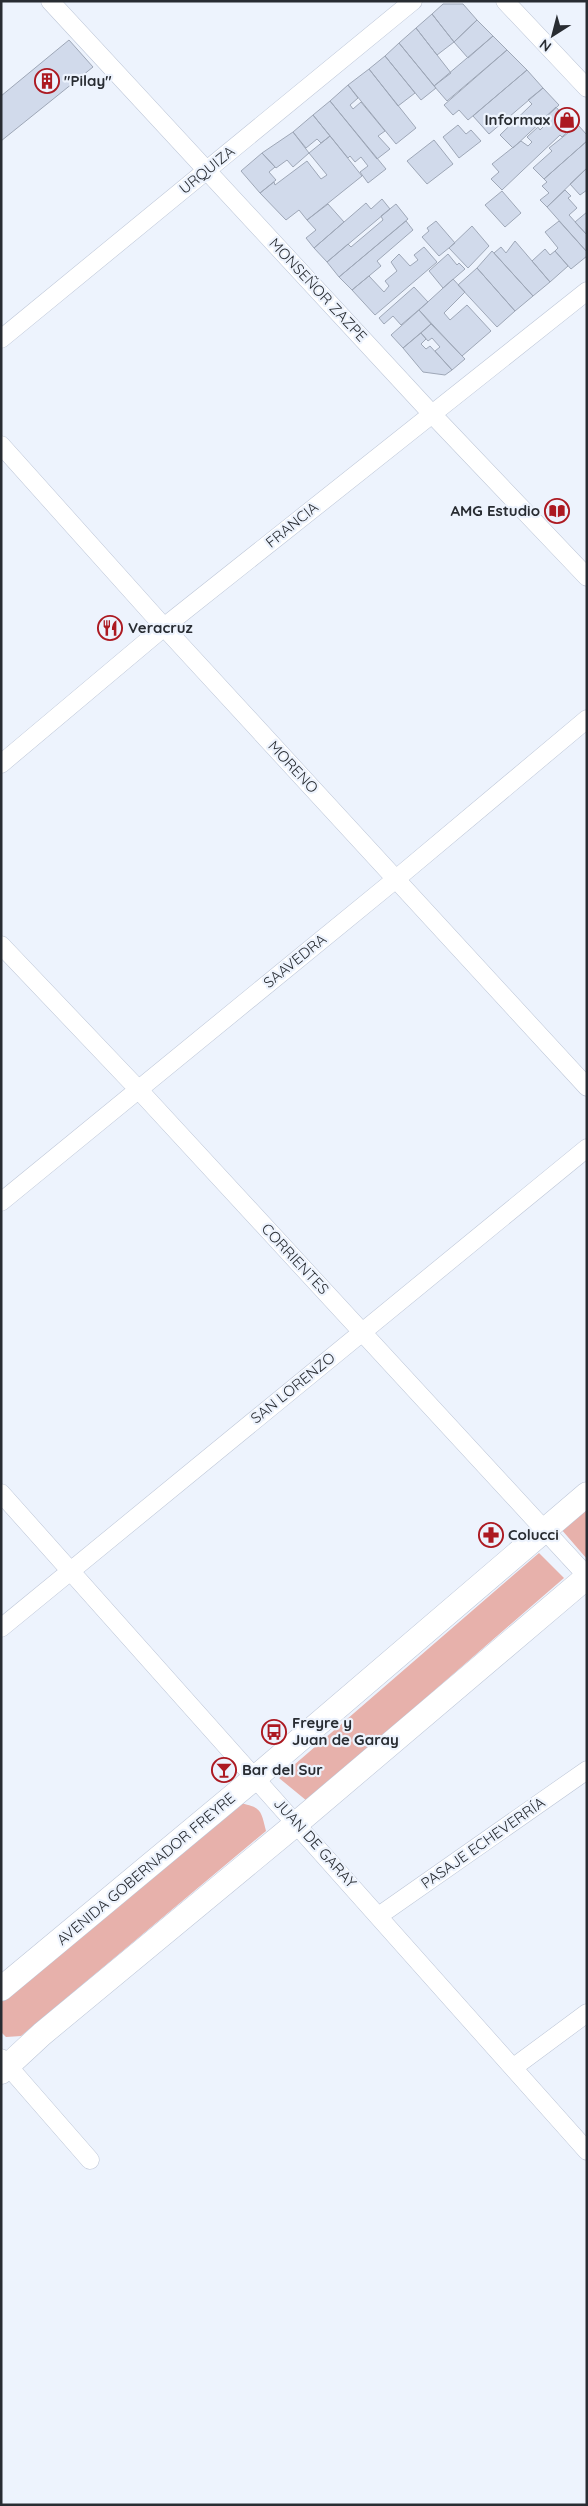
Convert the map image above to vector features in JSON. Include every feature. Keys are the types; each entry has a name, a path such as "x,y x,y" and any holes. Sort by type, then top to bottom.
{"main road":[{"name":"AVENIDA GOBERNADOR FREYRE","path":"1,1989 256,1777 587,1494"},
{"path":"4,2065 297,1823 587,1576"}],"street":[{"name":"MONSEÑOR ZAZPE","path":"50,1 431,413 587,577"},
{"name":"URQUIZA","path":"1,339 413,1"},
{"path":"505,1 587,88"},
{"name":"FRANCIA","path":"1,764 164,627 431,413 587,292"},
{"name":"MORENO","path":"1,444 164,627 587,1087"},
{"name":"SAAVEDRA","path":"1,1202 396,879 587,719"},
{"name":"CORRIENTES","path":"1,945 138,1089 543,1531 587,1576"},
{"name":"SAN LORENZO","path":"1,1628 587,1148"},
{"name":"JUAN DE GARAY","path":"1,1493 587,2150"},
{"name":"PASAJE ECHEVERRÍA","path":"380,1916 587,1770"},
{"path":"514,2067 587,2013"},
{"path":"4,2065 90,2160"}],"shaded area":[{"path":"587,1508 587,1559 561,1529"},
{"path":"539,1553 564,1578 307,1801 279,1778"},
{"path":"239,1803 252,1806 259,1811 266,1831 21,2036 6,2037 1,2032 1,2002"}],"building":[{"path":"443,4 463,4 477,20 454,42 432,14"},
{"path":"432,14 454,42 437,55 416,28"},
{"path":"477,20 493,36 468,58 454,42"},
{"path":"416,28 451,73 434,86 399,43"},
{"path":"493,36 507,50 447,101 434,86"},
{"name":"\"Pilay\"","path":"69,40 93,67 1,141 1,96"},
{"path":"399,43 436,88 421,100 385,56"},
{"path":"507,50 527,70 468,120 459,110 453,115 444,105"},
{"path":"385,56 415,93 398,106 369,69"},
{"path":"369,69 416,128 396,144 348,85"},
{"path":"527,70 543,88 489,134 473,116"},
{"path":"348,85 358,98 350,105 353,109 361,102 385,131 378,136 390,149 377,159 330,101"},
{"path":"543,88 559,105 513,148 500,135 532,104 528,100"},
{"path":"330,101 386,169 368,183 360,172 368,166 361,157 355,162 350,156 348,158 313,115"},
{"path":"556,107 562,114 565,111 576,124 562,137 560,135 502,190 491,179 499,172 492,164 521,141 528,146 532,142 527,137 538,127 540,130 543,127 539,123"},
{"path":"313,115 330,136 321,143 317,139 306,148 293,132"},
{"path":"458,125 466,134 471,130 481,141 459,158 443,137"},
{"path":"578,125 587,135 587,141 544,179 533,168 552,151 549,148"},
{"path":"293,132 309,153 293,167 287,160 276,168 262,153"},
{"path":"330,136 362,176 307,220 299,210 286,220 260,193 274,182 275,185 307,161 321,179 327,175 309,153"},
{"path":"434,140 453,164 427,184 407,161"},
{"path":"587,141 587,168 547,207 540,200 549,193 542,186 547,182 544,179"},
{"path":"262,153 275,167 269,172 276,180 260,193 241,171"},
{"path":"587,168 587,190 580,195 570,184"},
{"path":"565,190 571,196 568,198 577,208 569,215 587,235 587,252 547,207"},
{"path":"502,191 521,213 505,227 485,205"},
{"path":"382,199 390,209 327,262 314,248 366,203 371,209"},
{"path":"328,204 344,222 314,248 306,238 316,230 307,220"},
{"path":"396,204 408,219 339,277 327,262 348,244 351,247 383,220 381,216"},
{"path":"587,212 587,235 575,222"},
{"path":"406,221 413,230 377,261 381,266 352,290 339,277"},
{"path":"436,221 455,243 439,256 422,237 429,231 427,228"},
{"path":"559,221 587,252 587,256 571,269 555,251 558,248 545,232"},
{"path":"472,226 489,246 468,268 449,248"},
{"path":"515,241 550,282 533,296 494,253 501,247 506,253"},
{"path":"424,247 437,262 375,315 352,290 369,276 384,292 389,286 385,281 397,271 391,262 399,254 410,266 418,260 414,255"},
{"path":"545,249 550,255 555,251 568,266 550,282 532,261"},
{"path":"492,251 533,296 515,311 477,268"},
{"path":"448,254 457,265 459,263 465,269 443,288 429,271"},
{"path":"477,268 515,311 497,327 458,285"},
{"path":"453,279 465,292 444,313 450,320 467,305 491,331 462,356 419,310"},
{"path":"414,287 428,302 401,325 393,316 384,324 379,318"},
{"path":"419,310 431,324 403,348 391,335"},
{"path":"431,324 465,359 452,370 435,351 440,347 432,338 428,341 421,333"},
{"path":"421,333 426,339 421,344 426,349 430,346 452,370 445,375 423,372 403,348"}],"place":[{"name":"\"Pilay\"","path":"47,81"},
{"name":"Informax","path":"567,120"},
{"name":"AMG Estudio","path":"557,511"},
{"name":"Veracruz","path":"110,628"},
{"name":"Colucci","path":"491,1535"},
{"name":"Freyre y Juan de Garay","path":"274,1732"},
{"name":"Bar del Sur","path":"224,1770"}]}
